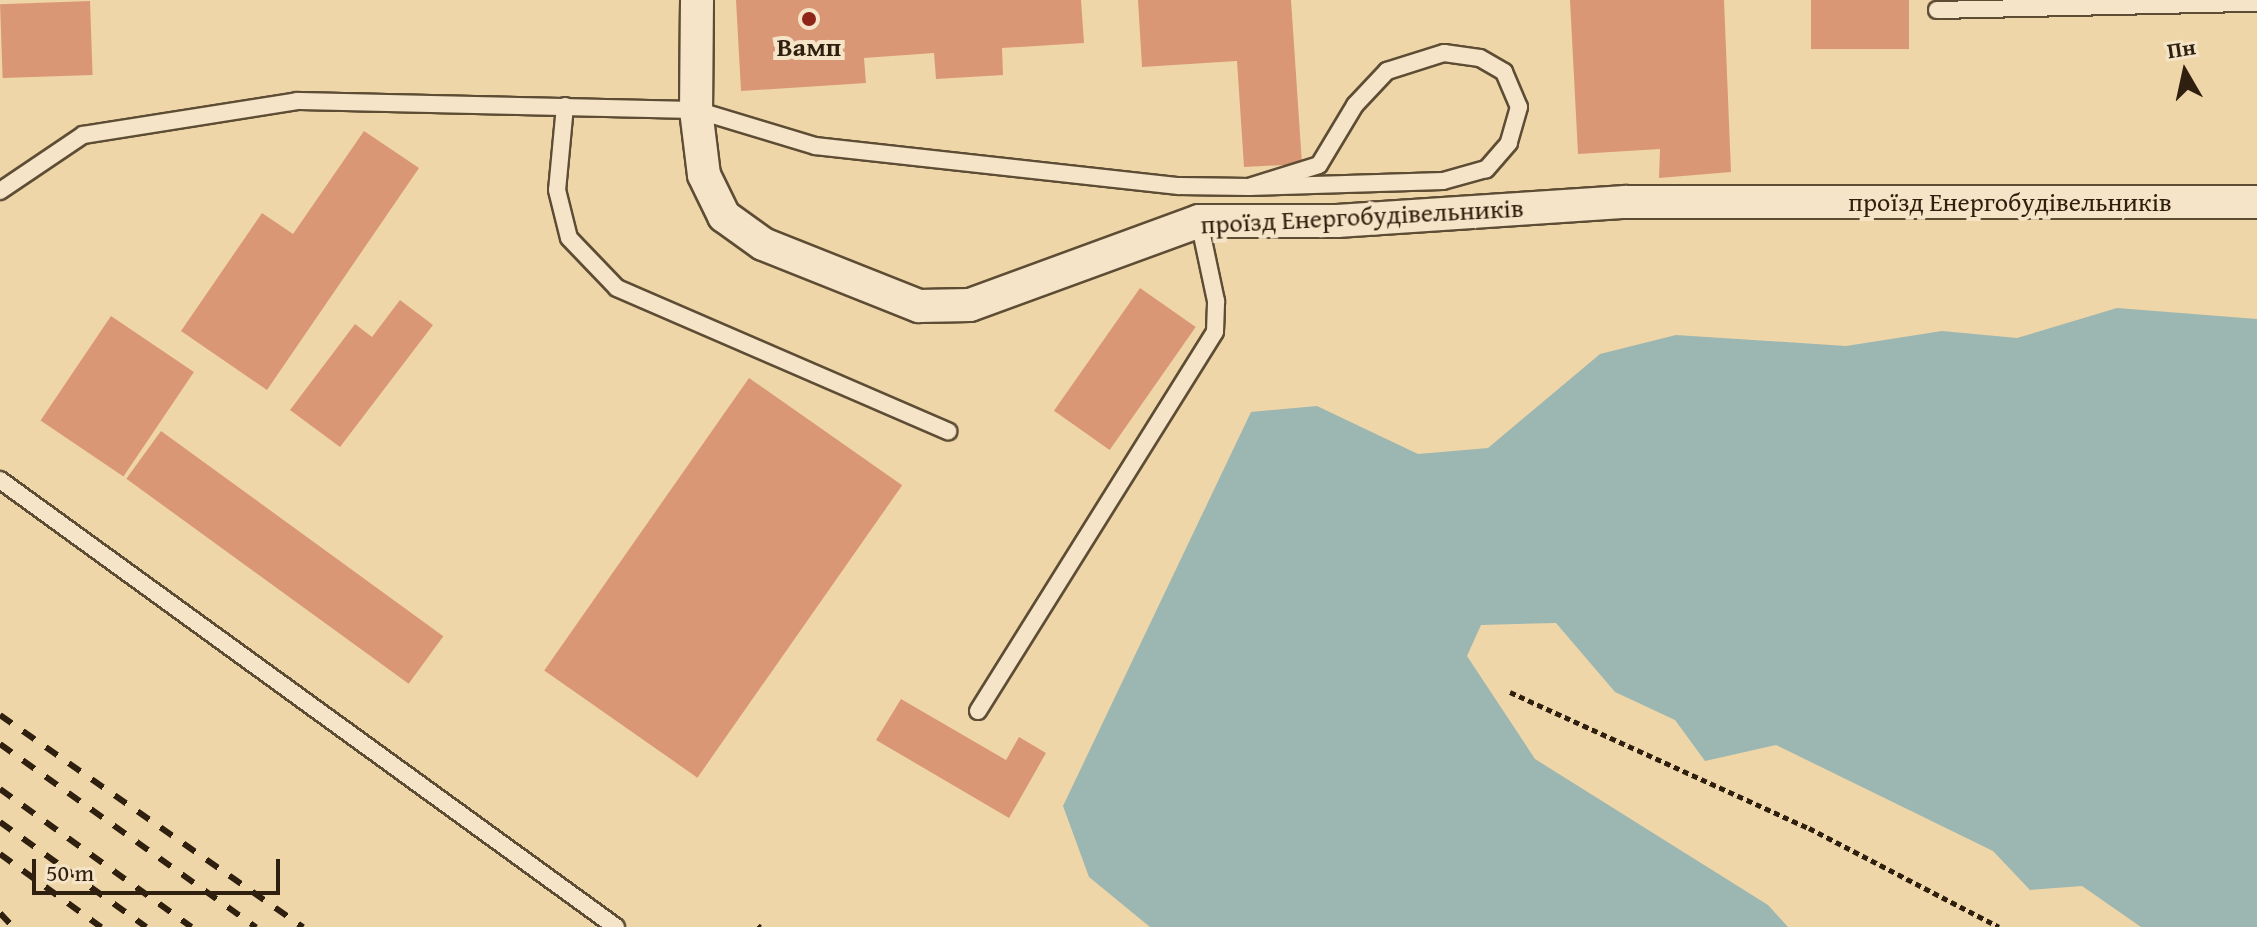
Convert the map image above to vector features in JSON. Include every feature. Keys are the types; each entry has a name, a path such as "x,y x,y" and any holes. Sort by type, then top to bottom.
{"street":[{"name":"проїзд Енергобудівельників","path":"697,0 696,110 704,175 724,216 763,244 919,306 970,305 1199,221 1337,221 1625,202 2257,202"}],"lane":[{"path":"1937,10 2257,3"},
{"path":"0,191 83,135 297,101 696,110 815,146 1179,186 1249,187 1443,181 1486,169 1509,143 1519,107 1504,72 1480,58 1444,53 1387,71 1355,105 1319,165 1249,187"},
{"path":"565,106 557,190 569,238 617,288 948,431"},
{"path":"978,711 1215,332 1199,221"},
{"path":"0,480 616,927"}],"path":[{"path":"1510,692 1809,828 1999,927"}],"water":[{"path":"2117,308 2257,319 2257,927 2141,927 2082,886 2030,890 1993,851 1776,745 1705,761 1675,720 1615,692 1556,623 1481,625 1467,656 1535,759 1768,905 1788,927 1150,927 1089,877 1063,806 1251,412 1317,406 1418,454 1488,448 1600,354 1676,335 1846,346 1942,331 2017,338"}],"building":[{"path":"736,0 1081,0 1084,43 1002,48 1003,75 936,79 934,53 864,58 866,83 741,91"},
{"path":"1138,0 1291,0 1302,164 1244,167 1237,61 1142,67"},
{"path":"1570,0 1724,0 1731,172 1659,178 1660,149 1578,154"},
{"path":"1811,0 1909,0 1909,49 1811,49"},
{"path":"90,1 93,75 3,78 0,4"},
{"path":"364,131 419,168 267,390 181,331 262,213 293,234"},
{"path":"1140,288 1196,327 1110,450 1054,411"},
{"path":"400,300 433,325 340,447 290,410 355,324 372,337"},
{"path":"111,316 194,372 123,476 41,420"},
{"path":"749,378 902,485 697,778 544,670"},
{"path":"161,431 443,636 409,684 126,479"},
{"path":"901,699 1006,760 1019,737 1046,753 1009,818 876,740"}],"railway":[{"path":"0,715 303,927"},
{"path":"0,744 256,927"},
{"path":"0,789 191,927"},
{"path":"0,822 146,927"},
{"path":"0,854 101,927"},
{"path":"0,913 13,927"}],"place":[{"name":"Вамп","path":"809,19"}]}
